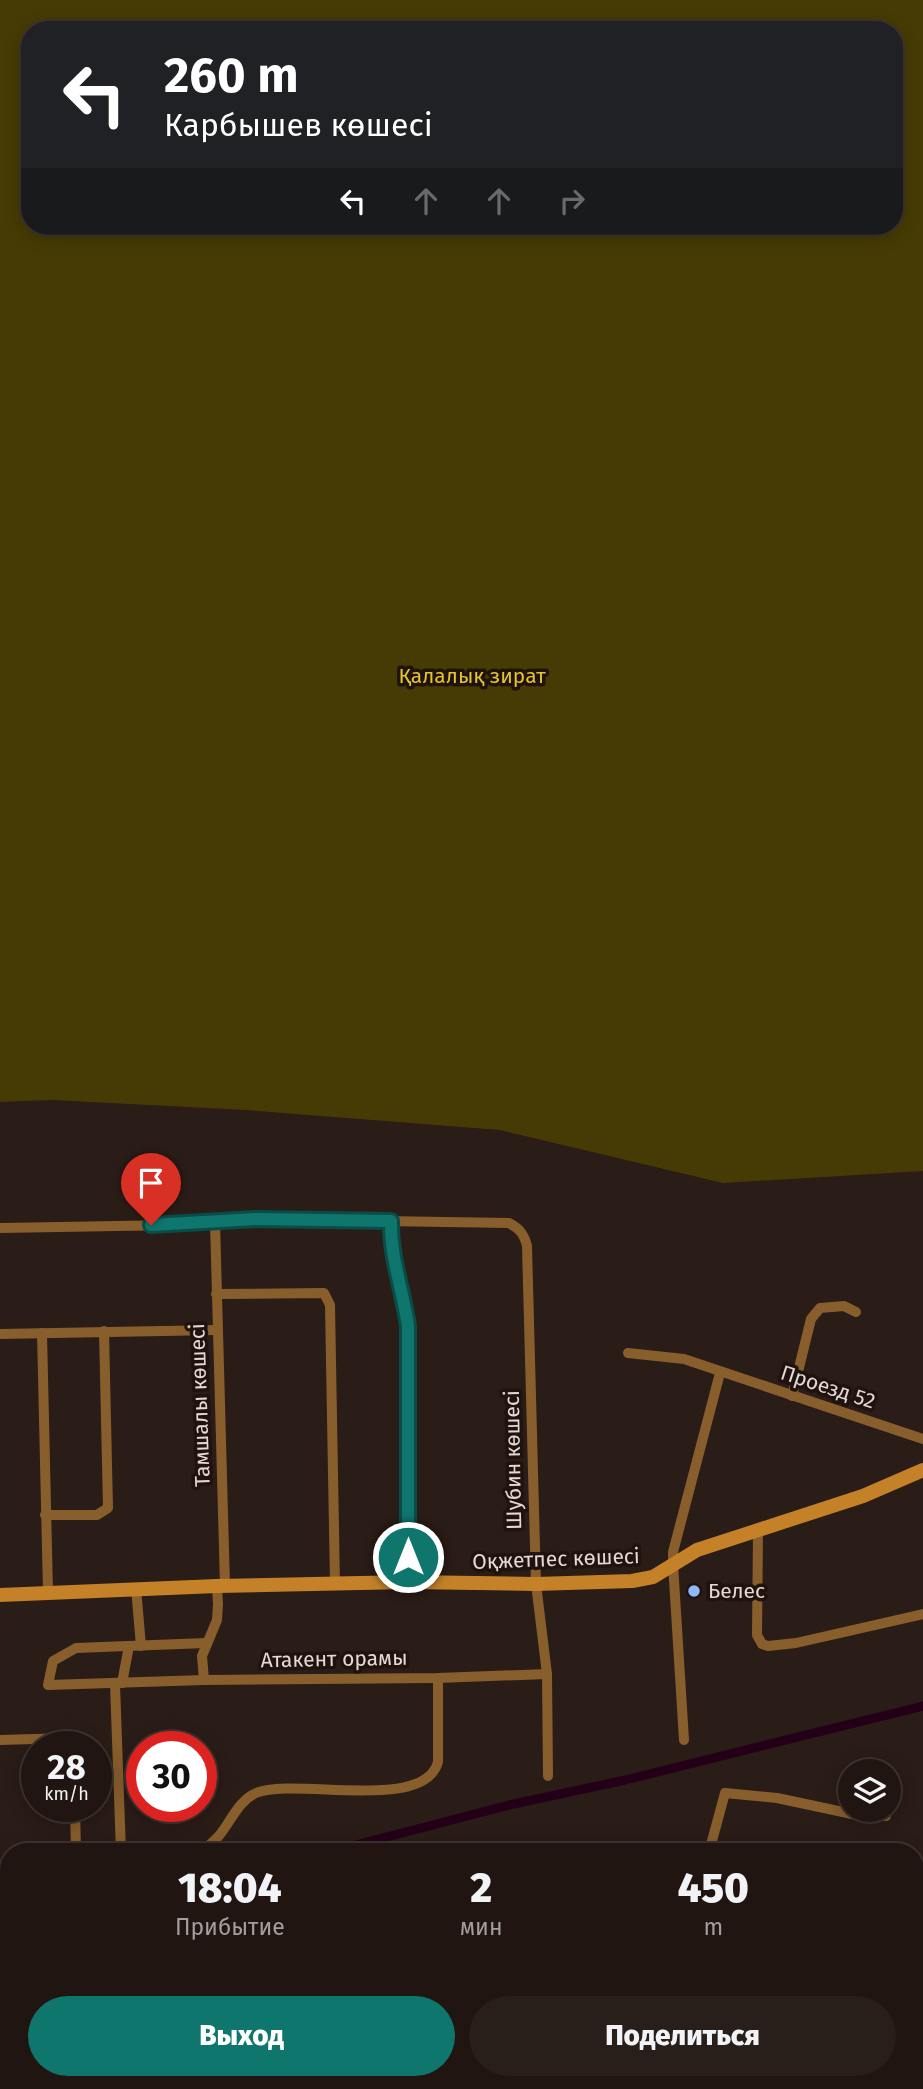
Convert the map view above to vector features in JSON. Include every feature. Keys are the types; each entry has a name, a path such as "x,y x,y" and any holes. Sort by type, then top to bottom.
{"street":[{"path":"0,1228 256,1219 391,1221 394,1260 408,1326 408,1582"},
{"name":"Шубин көшесі","path":"391,1221 509,1223 519,1229 527,1246 536,1584 547,1674 548,1776"},
{"name":"Тамшалы көшесі","path":"204,1680 202,1656 216,1620 221,1586 215,1222"},
{"path":"216,1294 324,1293 328,1300 335,1585"},
{"path":"792,1396 811,1319 820,1308 844,1306 856,1312"},
{"path":"0,1334 216,1330"},
{"path":"45,1515 97,1515 108,1508 104,1331"},
{"path":"42,1333 48,1592"},
{"name":"Проезд 52","path":"628,1353 684,1359 923,1439"},
{"path":"684,1740 673,1552 720,1373"},
{"name":"Оқжетпес көшесі","path":"0,1595 221,1586 632,1581 653,1577 697,1550 863,1496 923,1470"},
{"path":"758,1530 757,1635 762,1644 768,1646 796,1643 923,1614"},
{"path":"136,1588 141,1646"},
{"path":"121,1843 119,1684 129,1646 206,1643"},
{"name":"Атакент орамы","path":"129,1646 76,1648 53,1661 48,1685 547,1674"},
{"path":"212,1843 250,1795 260,1791 302,1787 386,1790 414,1784 432,1773 439,1762 438,1678"},
{"path":"0,1740 21,1739"},
{"path":"711,1843 725,1793 776,1798 838,1811"},
{"path":"75,1822 76,1843"}],"green space":[{"name":"Қалалық зират","path":"0,0 923,0 923,1171 723,1183 500,1130 246,1110 52,1100 0,1102"}],"waterway":[{"path":"363,1843 509,1805 625,1780 923,1706"}],"place":[{"name":"Белес","path":"694,1591"}],"route":[{"path":"151,1225 256,1219 391,1221 394,1260 408,1326 408,1557"}]}
